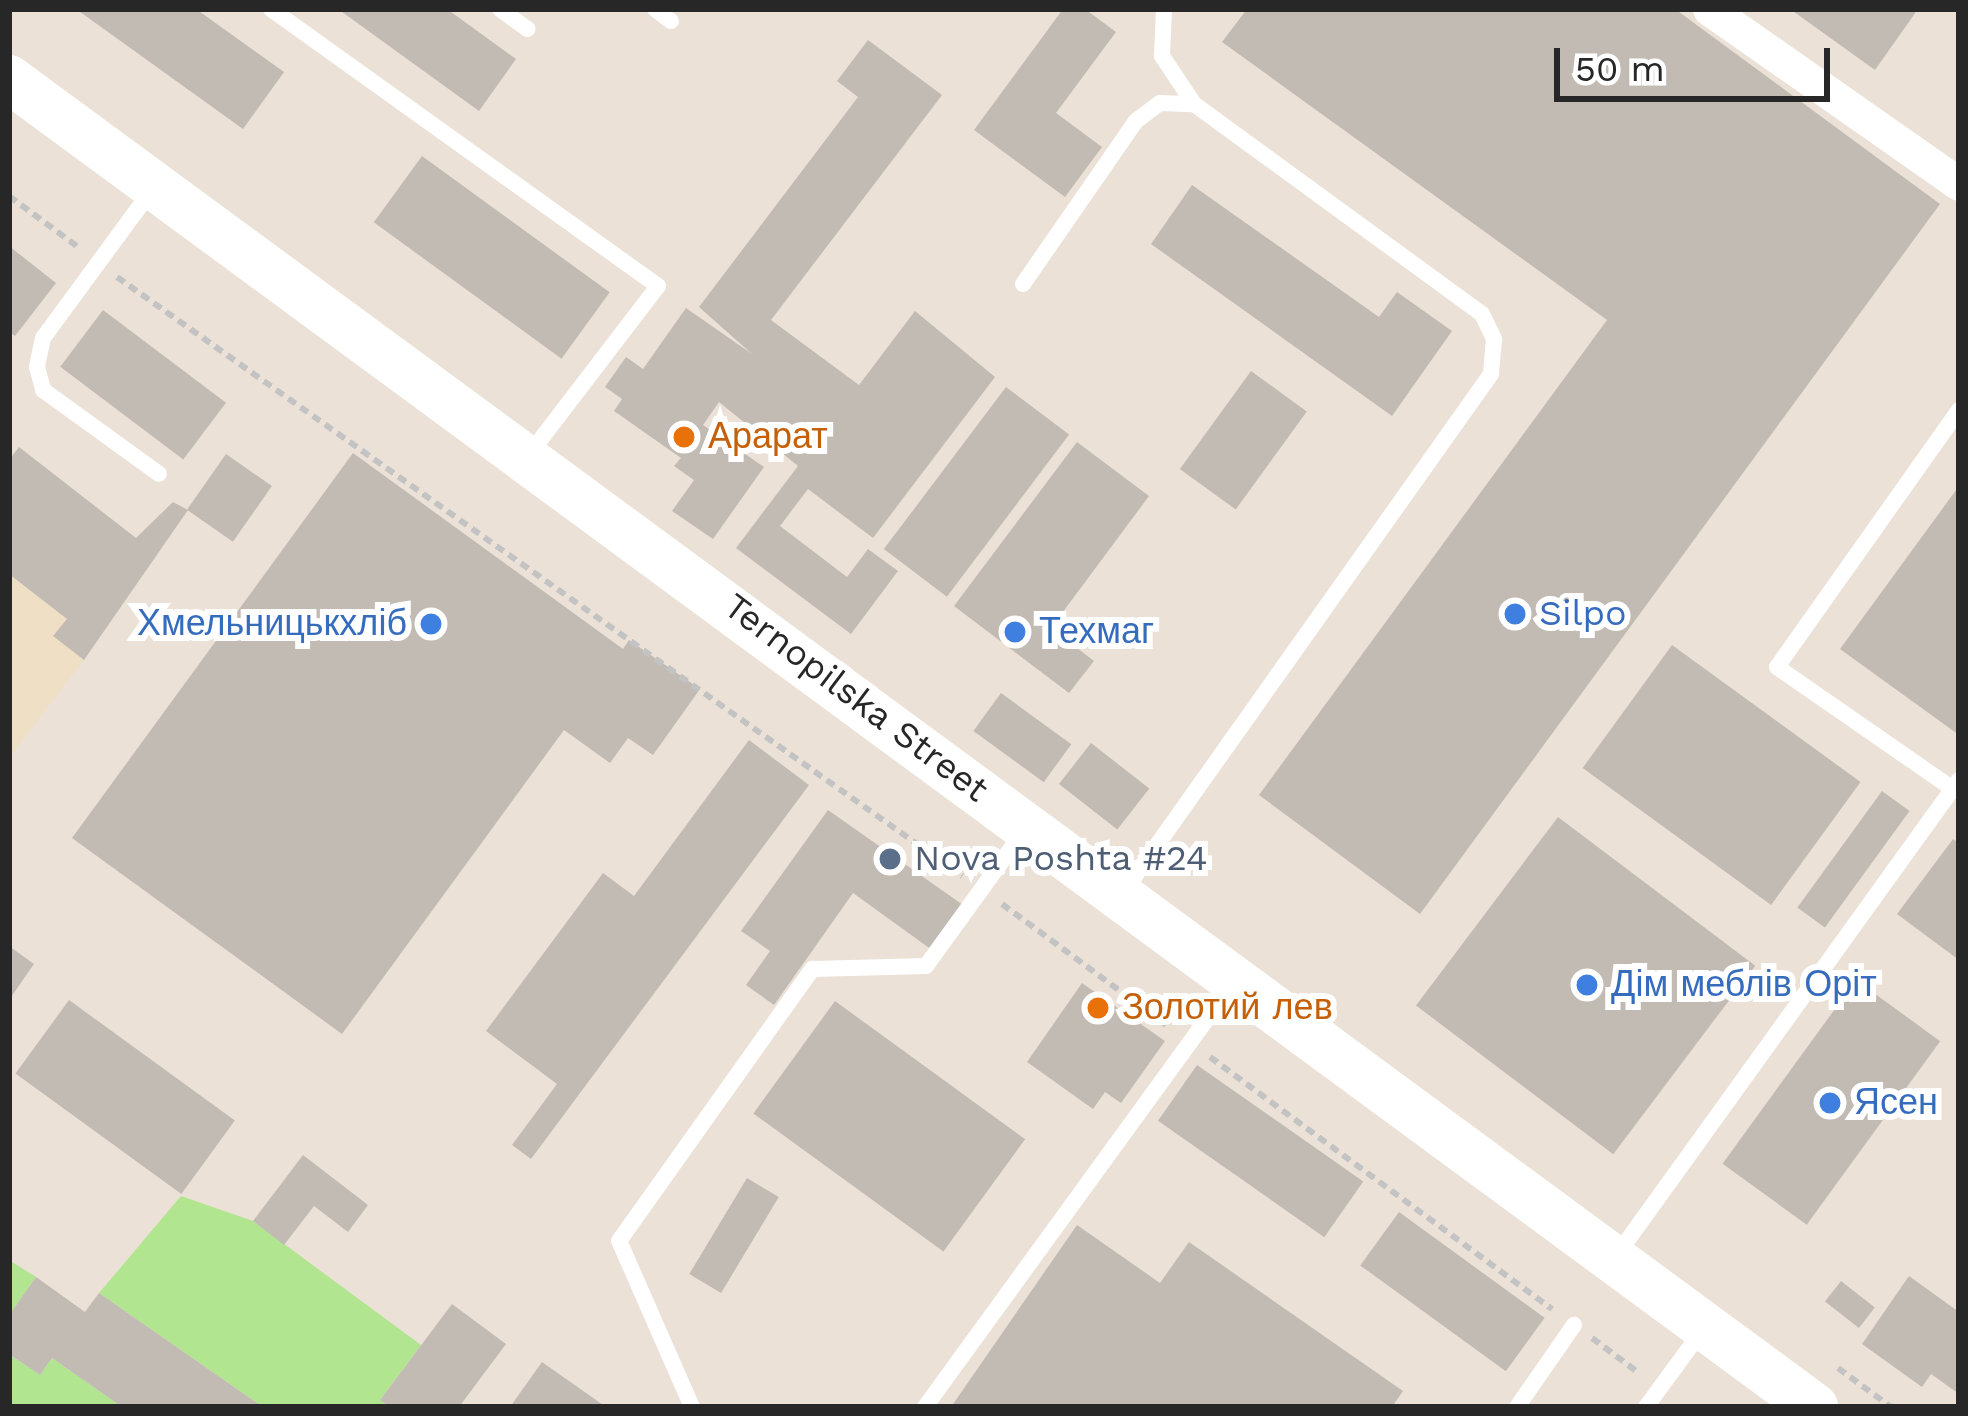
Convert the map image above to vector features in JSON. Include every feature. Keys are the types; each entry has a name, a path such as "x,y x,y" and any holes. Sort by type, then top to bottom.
{"main road":[{"name":"Ternopilska Street","path":"9,79 1027,826 1239,975 1814,1407"}],"street":[{"path":"1709,9 1959,184"}],"lane":[{"path":"272,9 658,286 527,457"},
{"path":"500,9 528,29"},
{"path":"655,9 671,21"},
{"path":"1123,894 1491,374 1494,338 1482,314 1194,104 1162,56 1164,9"},
{"path":"1023,284 1136,121 1160,103 1194,104"},
{"path":"155,186 43,338 43,390 159,474"},
{"path":"1614,1259 1956,784 1777,667 1959,410"},
{"path":"692,1407 619,1241 812,969 926,966 1027,826"},
{"path":"925,1407 1239,975"},
{"path":"1516,1407 1574,1325"},
{"path":"1646,1407 1705,1326"}],"path":[{"path":"9,196 982,890 1660,1388"}],"shaded area":[{"path":"9,574 67,619 54,636 84,660 9,758"}],"green space":[{"path":"181,1196 253,1221 421,1345 380,1400 389,1407 263,1407 99,1293"},
{"path":"9,1260 36,1277 9,1315"},
{"path":"9,1354 40,1375 52,1358 122,1407 9,1407"}],"building":[{"path":"76,9 196,9 284,72 243,129"},
{"path":"338,9 447,9 516,59 479,111"},
{"path":"1063,9 1085,9 1116,32 1056,113 1102,147 1065,197 974,130"},
{"path":"1247,9 1675,9 1940,204 1420,914 1259,795 1607,320 1222,42"},
{"path":"1790,9 1918,9 1875,70"},
{"path":"868,40 942,95 771,320 859,385 915,311 995,377 873,538 808,489 780,526 847,577 868,549 898,571 851,634 736,548 798,466 719,402 703,425 764,467 713,539 672,511 694,480 674,466 681,458 614,411 622,399 605,387 626,357 643,369 686,308 752,354 699,307 858,97 837,81"},
{"path":"422,156 610,292 561,359 374,222"},
{"path":"1192,185 1379,317 1397,292 1452,331 1392,416 1151,244"},
{"path":"9,246 56,283 15,336 9,332"},
{"path":"103,310 226,403 183,459 60,367"},
{"path":"1251,371 1307,412 1236,509 1180,469"},
{"path":"1006,387 1069,435 947,597 884,549"},
{"path":"1077,442 1149,496 1051,628 1094,661 1069,693 954,606"},
{"path":"19,447 136,538 173,502 188,510 84,660 53,636 67,619 9,574 9,460"},
{"path":"353,453 623,649 629,640 700,689 653,755 628,738 610,763 564,730 342,1034 72,838"},
{"path":"226,454 272,486 233,542 187,510"},
{"path":"1959,486 1959,735 1840,649"},
{"path":"1672,645 1861,782 1771,905 1583,768"},
{"path":"1001,693 1071,744 1044,782 973,731"},
{"path":"749,740 809,785 531,1159 512,1145 557,1084 486,1031 603,873 634,896"},
{"path":"1091,743 1149,789 1117,830 1059,784"},
{"path":"1882,791 1910,811 1825,927 1797,907"},
{"path":"828,810 963,905 932,950 853,893 774,1005 746,985 770,951 741,931"},
{"path":"1558,817 1755,966 1613,1154 1416,1005"},
{"path":"1953,839 1959,843 1959,960 1897,914"},
{"path":"9,946 34,964 9,1000"},
{"path":"1856,980 1940,1041 1807,1225 1723,1164"},
{"path":"1082,983 1165,1041 1121,1103 1105,1092 1093,1109 1027,1062"},
{"path":"69,1000 235,1120 181,1194 16,1074"},
{"path":"835,1001 1025,1139 943,1252 753,1113"},
{"path":"1197,1065 1363,1181 1324,1237 1158,1121"},
{"path":"303,1155 368,1205 348,1232 314,1206 284,1245 253,1221"},
{"path":"747,1178 779,1197 721,1293 689,1274"},
{"path":"1399,1212 1545,1318 1506,1371 1360,1265"},
{"path":"1077,1225 1160,1283 1189,1242 1403,1391 1392,1407 951,1407"},
{"path":"1909,1276 1959,1312 1959,1394 1931,1374 1922,1387 1862,1344"},
{"path":"36,1277 85,1312 99,1293 263,1407 122,1407 52,1358 40,1375 9,1354 9,1315"},
{"path":"1841,1281 1875,1307 1859,1328 1825,1301"},
{"path":"452,1304 506,1344 459,1407 389,1407 380,1400"},
{"path":"542,1362 606,1407 510,1407"}],"place":[{"name":"Арарат","path":"684,437"},
{"name":"Silpo","path":"1515,614"},
{"name":"Хмельницькхліб","path":"431,624"},
{"name":"Техмаг","path":"1015,632"},
{"name":"Nova Poshta #24","path":"890,859"},
{"name":"Дім меблів Оріт","path":"1587,985"},
{"name":"Золотий лев","path":"1098,1008"},
{"name":"Ясен","path":"1830,1103"}]}
